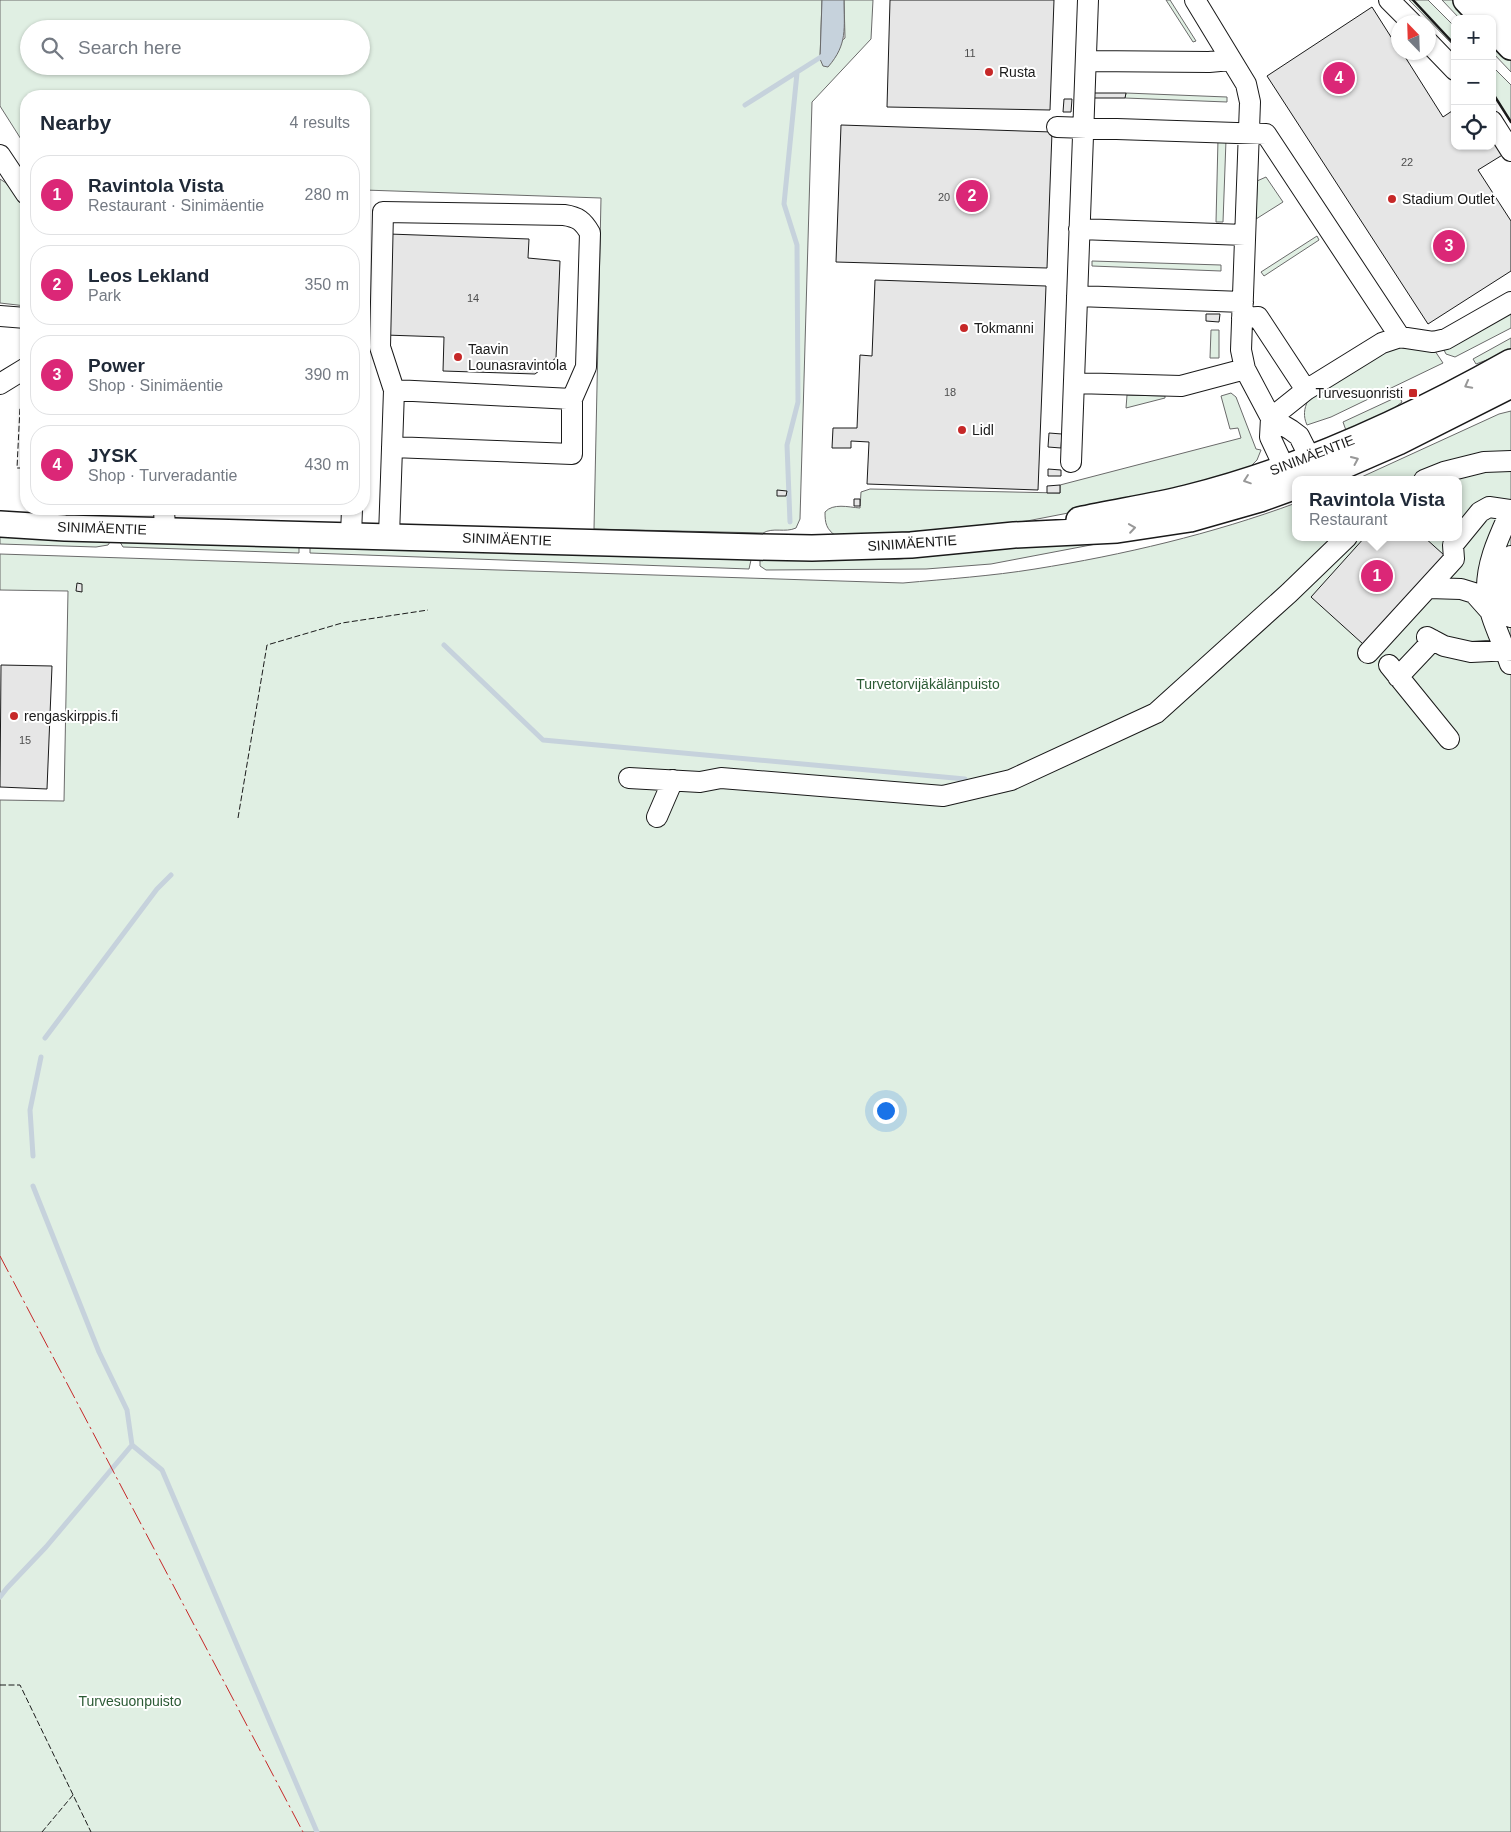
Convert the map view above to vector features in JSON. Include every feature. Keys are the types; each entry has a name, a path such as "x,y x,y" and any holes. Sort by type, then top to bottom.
{"main road":[{"path":"1466,0 1480,15"},
{"path":"1495,0 1511,17"},
{"path":"1496,32 1511,47"},
{"name":"SINIMÄENTIE","path":"1300,475 1511,362"},
{"name":"SINIMÄENTIE","path":"1300,475 1398,442 1511,385"},
{"name":"SINIMÄENTIE","path":"0,524 164,520 351,535 812,548 912,545 1014,535 1117,530 1190,519 1260,499 1292,480"}],"street":[{"path":"1071,462 1088,0"},
{"path":"1195,0 1246,84 1250,102 1241,350 1245,369 1272,418 1299,436 1300,475"},
{"path":"1389,0 1403,15"},
{"path":"1436,50 1451,66"},
{"path":"1086,60 1210,62 1231,60"},
{"path":"1057,127 1266,134 1400,337"},
{"path":"1496,127 1511,150"},
{"path":"0,155 20,185"},
{"path":"390,536 392,447 394,390 380,347 382,212 564,215 576,216 585,223 590,233 586,367 572,399 572,454 392,447"},
{"path":"1079,230 1245,235"},
{"path":"1077,296 1242,310 1258,316 1306,390"},
{"path":"1300,475 1270,437 1272,418 1306,390 1382,343 1400,337 1432,342 1446,339 1511,302"},
{"path":"0,316 20,318"},
{"path":"1074,383 1180,386 1245,369"},
{"path":"0,384 20,372"},
{"path":"394,390 572,399"},
{"path":"1434,476 1484,462 1511,461"},
{"path":"1449,740 1393,671 1430,639 1444,646 1471,652 1509,654 1501,615 1487,592 1488,574 1494,549 1511,510 1489,507 1480,512 1462,534"},
{"path":"351,535 352,515"},
{"path":"629,778 700,782 721,778 942,796 1011,780 1156,712 1343,541"},
{"path":"1368,654 1454,559 1453,545 1456,541"},
{"path":"1501,615 1506,608 1503,588 1511,556"},
{"path":"1429,588 1462,589 1474,593 1501,615"},
{"path":"657,817 672,780"}],"green space":[{"path":"0,0 822,0 820,59 845,38 844,0 873,0 871,39 812,102 800,519 796,528 771,530 763,533 594,529 601,198 370,190 370,90 20,90 20,138 0,106"},
{"path":"1166,0 1170,0 1196,41 1193,42"},
{"path":"1409,0 1428,0 1451,23 1451,43 1436,28 1436,15 1424,15"},
{"path":"1442,0 1458,0 1472,15 1456,15"},
{"path":"1496,40 1511,55 1511,72 1496,56"},
{"path":"1496,70 1511,85 1511,122 1496,98"},
{"path":"1126,93 1227,97 1227,102 1125,98"},
{"path":"1218,139 1226,140 1223,222 1216,222"},
{"path":"1266,177 1283,202 1256,219 1257,181"},
{"path":"0,179 6,183 20,200 20,305 0,303"},
{"path":"1317,236 1319,240 1264,276 1261,272"},
{"path":"1092,261 1221,265 1221,271 1092,266"},
{"path":"1511,313 1511,328 1455,357 1446,354 1444,347"},
{"path":"1211,330 1219,330 1219,358 1210,358"},
{"path":"1511,338 1511,351 1476,364 1473,359"},
{"path":"1395,348 1433,348 1443,363 1331,417 1307,425 1305,412 1308,400 1381,351"},
{"path":"1231,393 1236,397 1256,449 1261,450 1257,460 1248,469 1156,496 1027,521 957,529 836,536 830,531 825,519 825,512 832,507 860,508 861,492 870,489 1060,493 1060,485 1241,438 1238,428 1230,429 1221,396"},
{"path":"1127,395 1165,396 1165,398 1126,408"},
{"path":"1399,396 1402,402 1371,426 1348,436 1343,422"},
{"path":"1511,411 1511,1832 0,1832 0,800 64,801 68,591 0,590 0,554 903,583 1019,571 1101,557 1200,534 1292,504 1292,541 1462,541 1462,476 1364,476 1499,414"},
{"path":"0,535 68,536 110,542 108,545 96,547 0,544"},
{"path":"1138,536 991,564 926,569 766,570 760,566 760,560 899,559"},
{"path":"120,542 299,546 299,553 123,547"},
{"path":"310,546 473,547 751,560 749,569 310,553"}],"shaded area":[{"path":"822,0 844,0 844,35 839,51 828,67 823,66 820,59"}],"building":[{"path":"890,0 1054,0 1050,110 887,107"},
{"path":"1372,7 1391,37 1391,60 1407,60 1443,117 1451,112 1451,150 1496,150 1496,142 1504,154 1478,170 1511,221 1511,271 1428,324 1267,76"},
{"path":"1093,93 1126,93 1125,98 1093,98"},
{"path":"1064,99 1072,99 1071,112 1063,112"},
{"path":"841,125 1052,132 1047,268 836,262"},
{"path":"389,234 529,239 528,258 560,261 556,358 535,374 443,371 444,337 385,335"},
{"path":"875,280 1046,286 1038,490 867,484 869,442 851,441 851,448 832,448 833,428 857,428 860,355 872,356"},
{"path":"1206,314 1220,314 1219,322 1206,321"},
{"path":"1049,433 1062,434 1061,448 1048,447"},
{"path":"1048,469 1061,470 1061,476 1048,476"},
{"path":"1060,485 1060,493 1047,493 1047,486"},
{"path":"777,490 787,491 786,496 777,496"},
{"path":"854,499 860,499 860,506 854,506"},
{"path":"1361,541 1428,541 1444,555 1363,644 1311,597"},
{"path":"77,583 82,584 82,592 76,591"},
{"path":"1,665 52,666 47,789 0,787"}],"waterway":[{"path":"745,105 824,55"},
{"path":"790,522 787,445 798,402 797,245 784,204 797,73"},
{"path":"444,645 543,740 965,779"},
{"path":"45,1038 157,889 171,875"},
{"path":"33,1156 30,1110 41,1057"},
{"path":"0,1597 46,1547 132,1445 127,1410 99,1352 33,1186"},
{"path":"132,1445 162,1470 317,1832"}],"fence":[{"path":"20,407 17,468 20,468"},
{"path":"238,818 267,645 342,623 428,610"},
{"path":"0,1685 20,1685 91,1832"},
{"path":"42,1832 73,1795"}],"wall":[{"path":"1413,0 1451,41"},
{"path":"1496,98 1511,122"}],"power":[{"path":"0,1256 303,1832"}],"place":[{"name":"Rusta","path":"989,72"},
{"name":"JYSK","path":"1339,78"},
{"name":"Leos Lekland","path":"972,196"},
{"name":"Stadium Outlet","path":"1392,199"},
{"name":"Power","path":"1449,246"},
{"name":"Tokmanni","path":"964,328"},
{"name":"Taavin Lounasravintola","path":"458,357"},
{"name":"Turvesuonristi","path":"1413,393"},
{"name":"Lidl","path":"962,430"},
{"name":"Ravintola Vista","path":"1377,576"},
{"name":"rengaskirppis.fi","path":"14,716"}],"park label":[{"name":"Turvetorvijäkälänpuisto","path":"928,684"},
{"name":"Turvesuonpuisto","path":"130,1701"}]}
